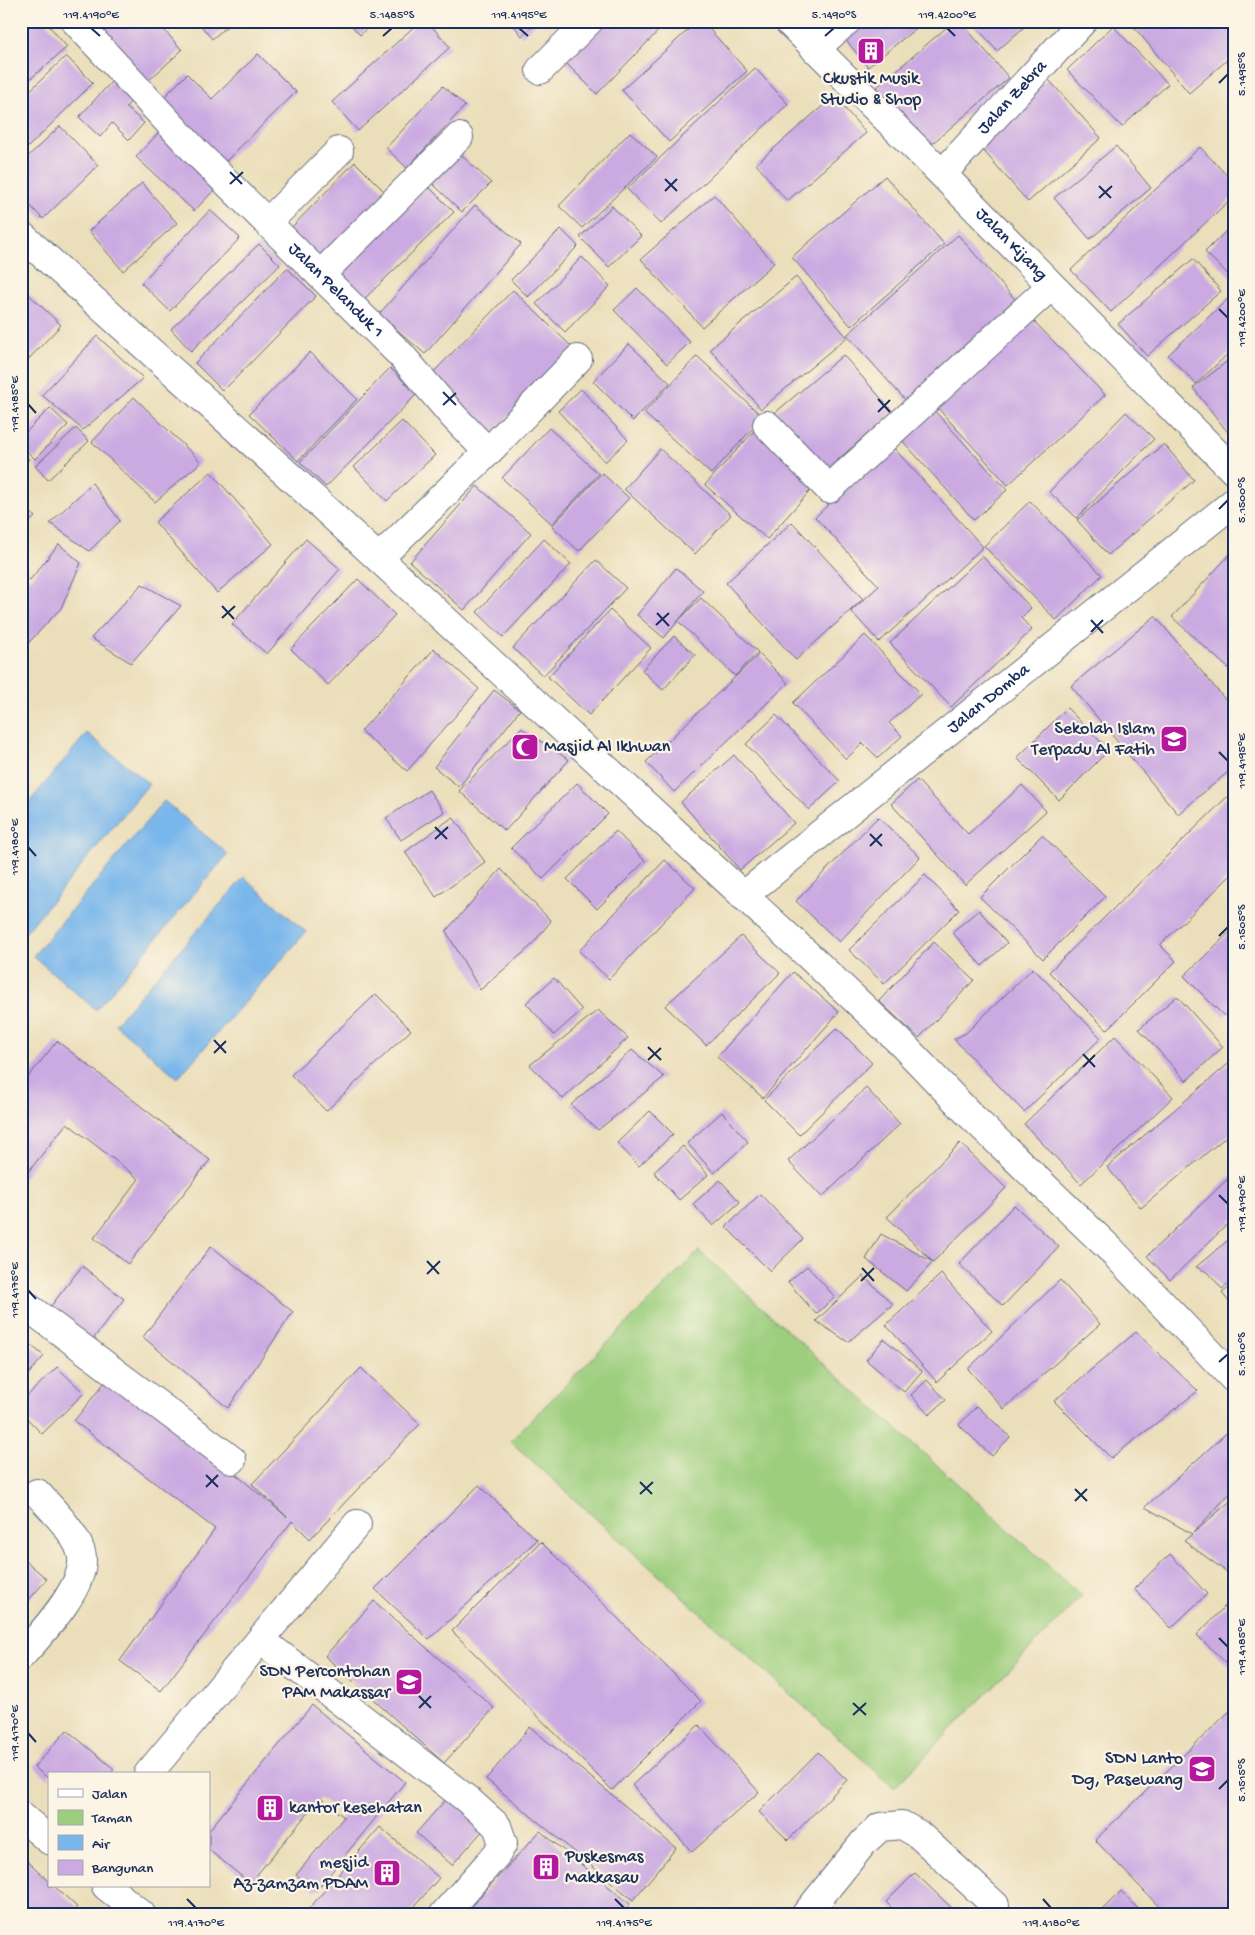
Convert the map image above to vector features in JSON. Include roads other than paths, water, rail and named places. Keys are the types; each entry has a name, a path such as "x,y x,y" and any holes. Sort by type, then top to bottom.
{"street":[{"name":"Jalan Pelanduk 1","path":"75,21 196,152 402,356 454,417 488,452"},
{"path":"540,70 589,21"},
{"name":"Jalan Kijang","path":"788,21 942,174 1234,471"},
{"path":"816,50 847,21"},
{"name":"Jalan Zebra","path":"942,174 1083,21"},
{"path":"320,275 459,137"},
{"path":"268,222 339,151"},
{"path":"21,235 379,558 898,1040 969,1114 1111,1250 1234,1379"},
{"path":"767,425 829,489 1051,286"},
{"path":"379,558 488,452 578,359"},
{"name":"Jalan Domba","path":"743,896 1234,502"},
{"path":"21,1302 232,1460"},
{"path":"21,1656 56,1616 80,1578 82,1552 66,1524 37,1493"},
{"path":"150,1772 357,1524"},
{"path":"261,1640 468,1800 497,1826 503,1843 497,1854 444,1914"},
{"path":"21,1816 48,1839"},
{"path":"806,1914 864,1842 880,1828 902,1825 918,1834 995,1905"},
{"path":"108,1888 141,1914"}],"water":[{"path":"87,733 149,784 21,938 21,812"},
{"path":"164,801 228,854 96,1010 33,956"},
{"path":"244,877 306,932 178,1078 115,1024"}],"place":[{"name":"Ckustik Musik Studio & Shop","path":"871,51"},
{"name":"Sekolah Islam Terpadu Al Fatih","path":"1174,739"},
{"name":"Masjid Al Ikhwan","path":"525,747"},
{"name":"SDN Percontohan PAM Makassar","path":"409,1682"},
{"name":"SDN Lanto Dg, Pasewang","path":"1202,1769"},
{"name":"kantor kesehatan","path":"270,1808"},
{"name":"Puskesmas Makkasau","path":"546,1867"},
{"name":"mesjid Az-zamzam PDAM","path":"387,1873"}]}
